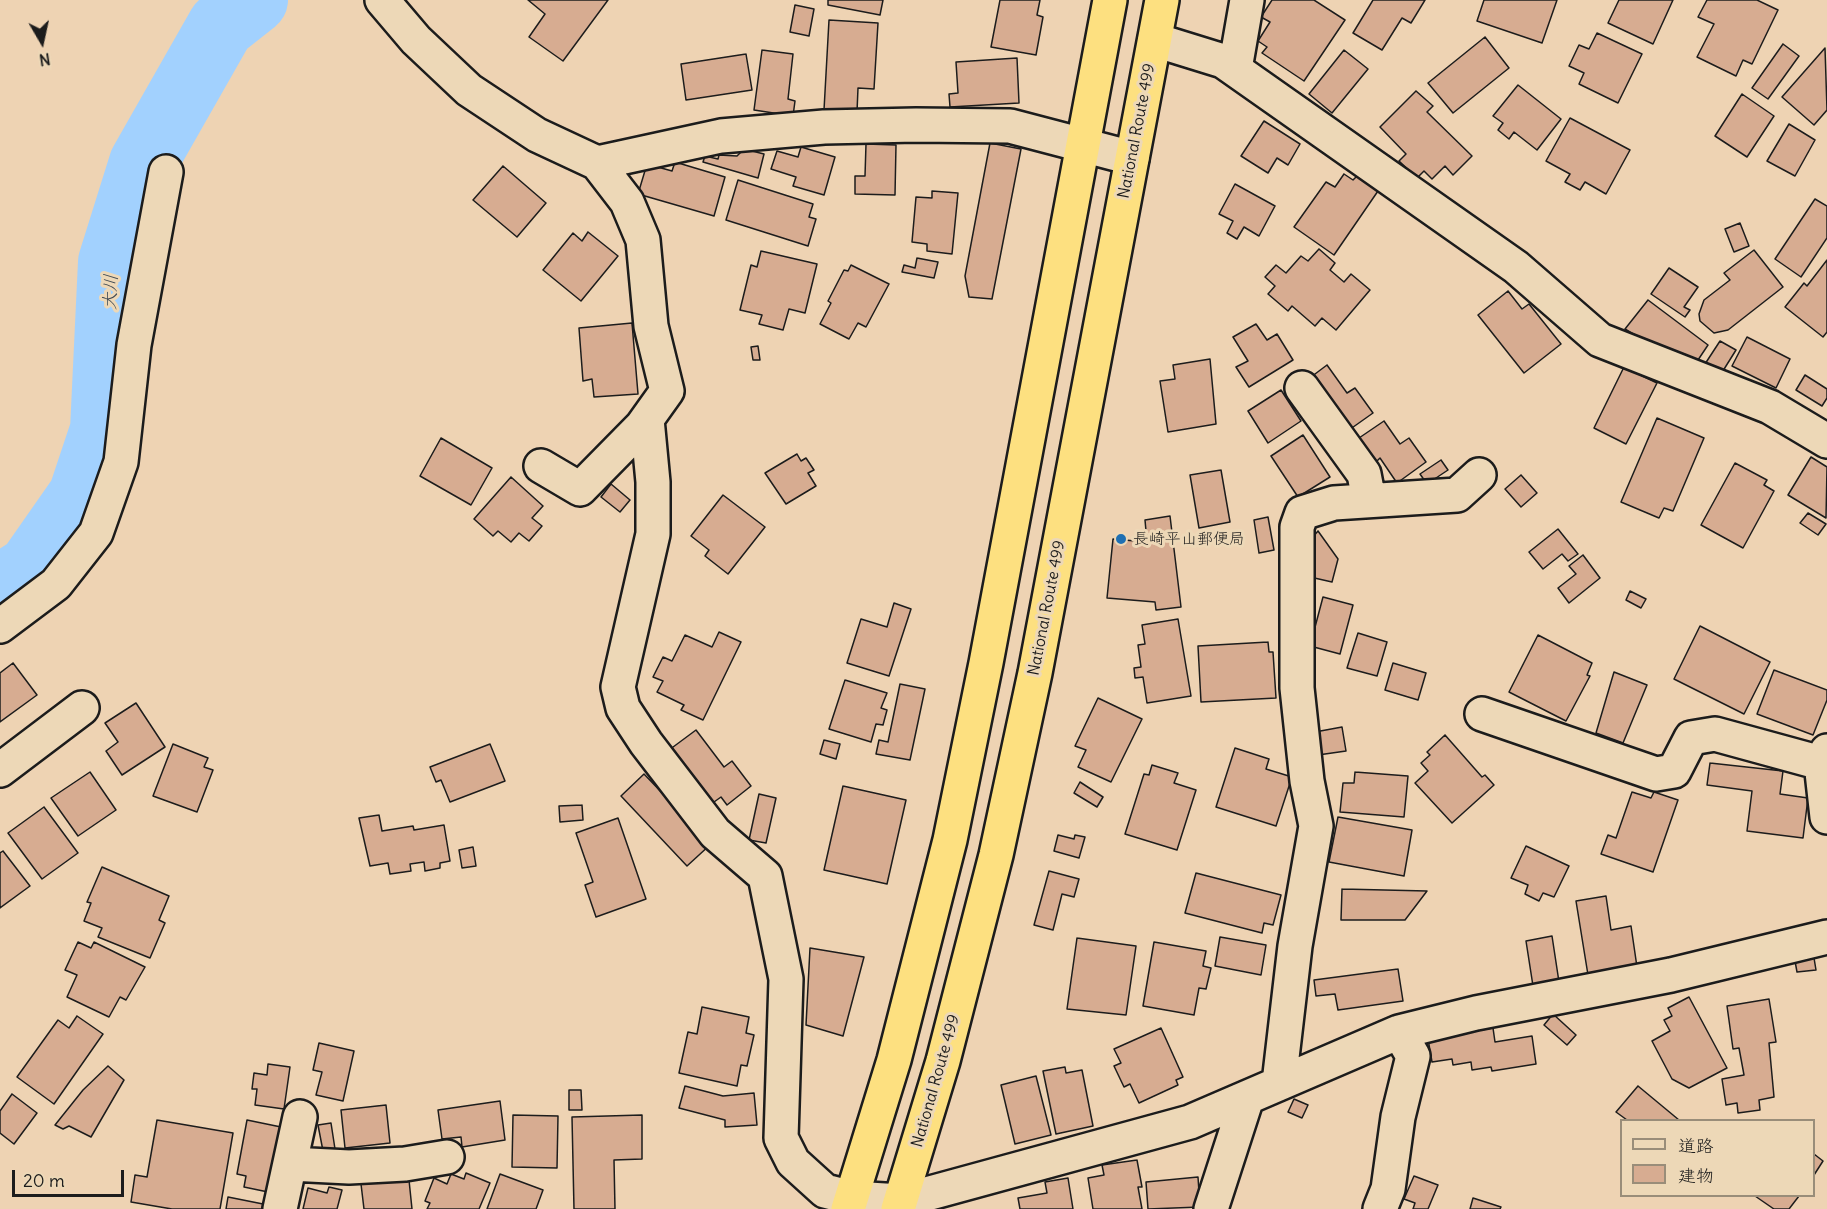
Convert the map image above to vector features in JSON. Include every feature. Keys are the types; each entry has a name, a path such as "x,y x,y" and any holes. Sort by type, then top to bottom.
{"highway":[{"path":"850,1204 894,1060 950,840 986,663 1110,0"},
{"name":"National Route 499","path":"900,1205 943,1061 998,844 1035,673 1162,0"}],"street":[{"path":"382,0 416,40 469,90 537,135 597,163 627,202 643,240 651,326 667,391 647,419 580,489 541,466"},
{"path":"1235,69 1246,0"},
{"path":"1155,40 1223,61 1235,69 1516,267 1600,340 1770,407 1827,441"},
{"path":"597,163 722,136 824,127 916,125 1010,126 1132,158"},
{"path":"0,626 56,584 96,533 121,462 134,345 166,172"},
{"path":"1302,388 1364,474 1369,500"},
{"path":"647,419 653,482 653,534 618,687 623,708 646,743 715,832 765,876 786,979 781,1138 793,1162 825,1191 850,1204 900,1205 1190,1122 1399,1032 1476,1012 1671,975 1827,937"},
{"path":"1279,1083 1295,946 1316,826 1307,781 1298,688 1297,527 1302,513 1334,503 1457,495 1479,475"},
{"path":"0,770 82,708"},
{"path":"1482,714 1656,774 1674,771 1691,738 1715,734 1824,757 1827,817"},
{"path":"1380,1209 1388,1188 1398,1117 1413,1056 1399,1032"},
{"path":"1211,1209 1247,1098"},
{"path":"280,1209 300,1117"},
{"path":"290,1164 350,1167 405,1164 447,1156"}],"building":[{"path":"528,0 608,0 563,61 529,37 545,14"},
{"path":"828,0 883,0 880,15 828,5"},
{"path":"1000,0 1040,0 1037,15 1043,17 1036,55 991,47"},
{"path":"1272,0 1314,0 1345,20 1304,81 1262,53 1267,47 1258,41 1270,22 1261,17"},
{"path":"1373,0 1425,0 1411,23 1402,18 1382,50 1353,33"},
{"path":"1484,0 1557,0 1542,43 1477,21"},
{"path":"1619,0 1673,0 1653,44 1608,23"},
{"path":"1707,0 1757,0 1778,10 1752,64 1743,60 1736,76 1697,57 1714,24 1698,17"},
{"path":"795,5 814,9 809,36 790,32"},
{"path":"829,20 878,23 874,89 858,88 857,112 824,110"},
{"path":"1597,33 1642,54 1618,103 1579,84 1584,73 1569,66 1579,45 1589,49"},
{"path":"1485,37 1509,68 1453,113 1428,83"},
{"path":"1783,44 1799,56 1768,99 1752,88"},
{"path":"1825,48 1827,110 1814,125 1782,97"},
{"path":"762,50 793,54 788,99 795,101 793,116 754,110"},
{"path":"1344,50 1368,69 1332,113 1309,94"},
{"path":"746,54 752,90 686,100 681,64"},
{"path":"1017,58 1019,103 950,107 949,94 958,93 956,62"},
{"path":"1518,85 1561,119 1537,150 1514,132 1509,139 1498,130 1503,123 1493,116"},
{"path":"1416,91 1433,106 1427,112 1472,156 1453,175 1445,166 1432,179 1424,171 1417,178 1399,161 1406,154 1380,127"},
{"path":"1742,94 1774,116 1747,157 1715,136"},
{"path":"1570,118 1630,150 1606,194 1585,182 1580,190 1565,182 1570,174 1546,161"},
{"path":"1264,121 1300,144 1288,165 1277,158 1268,173 1241,156"},
{"path":"1789,124 1815,140 1795,176 1767,161"},
{"path":"990,143 1021,149 992,299 969,297 965,276"},
{"path":"866,144 896,145 895,195 855,194 855,176 865,176"},
{"path":"801,147 835,157 824,195 793,186 796,177 771,169 777,151 798,157"},
{"path":"744,149 764,154 758,178 703,162 705,156 718,159 719,155 737,156"},
{"path":"675,162 725,177 714,216 638,194 647,164 672,171"},
{"path":"503,166 546,203 517,237 473,200"},
{"path":"1344,174 1353,180 1357,176 1378,191 1334,255 1294,227 1326,182 1335,187"},
{"path":"738,180 813,204 809,217 816,219 808,246 726,220"},
{"path":"1235,184 1275,206 1259,236 1244,227 1237,239 1227,233 1233,221 1219,214"},
{"path":"932,191 958,193 952,254 927,251 927,244 912,242 916,197 932,198"},
{"path":"1815,199 1827,206 1827,238 1801,277 1775,259"},
{"path":"1740,223 1749,246 1734,252 1725,229"},
{"path":"588,232 618,256 581,301 543,270 573,233 582,241"},
{"path":"1319,249 1335,263 1330,270 1344,282 1351,274 1370,290 1336,330 1322,318 1315,326 1292,306 1288,311 1268,294 1275,286 1265,277 1276,265 1286,273 1301,256 1308,261"},
{"path":"1754,250 1783,287 1728,330 1714,333 1700,321 1699,314 1704,300 1730,280 1724,273"},
{"path":"761,251 817,264 805,313 789,309 783,330 759,324 762,315 740,310 751,265 757,267"},
{"path":"917,258 938,262 934,278 902,272 904,265 915,268"},
{"path":"1827,260 1827,332 1823,337 1785,307 1804,283 1807,286"},
{"path":"851,265 889,284 866,327 858,323 849,339 820,324 831,303 828,301 844,270 848,271"},
{"path":"1669,268 1698,287 1684,307 1690,310 1685,317 1651,294"},
{"path":"1508,291 1522,309 1529,304 1561,344 1524,373 1478,315"},
{"path":"1648,300 1708,345 1698,360 1659,350 1625,329"},
{"path":"632,323 638,394 594,397 592,379 583,381 579,328"},
{"path":"1256,324 1267,340 1277,334 1293,360 1249,387 1236,367 1248,361 1233,337"},
{"path":"1747,337 1790,359 1776,388 1732,366"},
{"path":"1720,341 1736,350 1721,374 1705,364"},
{"path":"758,346 760,360 753,360 751,347"},
{"path":"1210,359 1216,424 1168,432 1160,381 1175,379 1173,365"},
{"path":"1327,365 1347,393 1355,388 1373,413 1349,430 1311,377"},
{"path":"1624,367 1657,383 1626,444 1594,428"},
{"path":"1805,375 1827,389 1827,398 1822,406 1796,390"},
{"path":"1281,390 1301,421 1268,443 1248,411"},
{"path":"1657,418 1704,438 1673,511 1664,508 1659,518 1621,502"},
{"path":"1384,421 1400,444 1409,438 1426,462 1397,483 1380,458 1376,462 1359,438"},
{"path":"1303,435 1330,477 1298,497 1271,456"},
{"path":"441,438 492,468 471,505 420,476"},
{"path":"797,454 801,461 806,458 814,470 808,473 816,486 786,504 765,473"},
{"path":"1811,457 1827,467 1826,518 1788,495"},
{"path":"1441,460 1448,470 1427,484 1420,474"},
{"path":"1735,463 1767,480 1764,485 1774,491 1743,548 1701,525"},
{"path":"1221,470 1230,522 1199,528 1190,475"},
{"path":"1521,475 1537,493 1521,507 1505,489"},
{"path":"511,477 543,506 532,518 542,526 529,541 519,533 511,542 498,531 493,536 474,519"},
{"path":"611,484 630,500 620,512 601,497"},
{"path":"723,495 765,527 728,574 705,556 709,550 691,536"},
{"path":"1808,513 1826,524 1818,535 1800,523"},
{"path":"1170,516 1181,607 1156,610 1155,602 1107,598 1113,539 1147,542 1145,520"},
{"path":"1268,517 1274,550 1259,553 1254,520"},
{"path":"1558,529 1578,554 1568,561 1562,554 1543,569 1529,552"},
{"path":"1318,531 1338,559 1332,582 1310,577 1315,551 1312,538"},
{"path":"1583,555 1600,578 1569,603 1558,588 1576,574 1569,566"},
{"path":"1630,591 1646,599 1641,608 1626,600"},
{"path":"1323,597 1353,605 1340,654 1310,646"},
{"path":"894,603 911,609 889,676 847,663 861,619 887,627"},
{"path":"1178,619 1191,696 1147,703 1143,677 1135,678 1134,668 1141,667 1138,645 1145,644 1142,625"},
{"path":"1700,626 1770,662 1744,714 1674,679"},
{"path":"719,632 741,642 703,720 681,710 684,705 657,692 663,681 653,677 663,657 672,661 685,635 712,647"},
{"path":"1358,633 1387,642 1377,676 1347,668"},
{"path":"1538,635 1592,663 1587,675 1590,676 1566,721 1509,692"},
{"path":"1268,642 1269,652 1273,652 1276,698 1201,702 1198,646"},
{"path":"13,663 37,695 0,722 0,673"},
{"path":"1393,663 1426,673 1418,700 1385,690"},
{"path":"1774,670 1827,690 1827,700 1813,735 1757,714"},
{"path":"1614,672 1647,685 1623,743 1596,733"},
{"path":"845,680 887,693 881,708 887,710 883,725 876,724 871,742 829,729"},
{"path":"900,684 925,689 910,760 876,754 879,740 888,742"},
{"path":"1098,698 1142,719 1111,782 1078,767 1086,750 1075,746"},
{"path":"136,703 165,747 122,775 106,751 118,742 105,723"},
{"path":"1342,727 1346,751 1318,755 1315,732"},
{"path":"696,730 724,767 732,761 751,786 727,805 721,797 707,807 665,753"},
{"path":"1445,735 1482,777 1485,775 1494,785 1452,823 1415,783 1428,771 1421,763 1430,755 1427,752"},
{"path":"824,740 840,744 836,759 820,754"},
{"path":"173,744 208,758 204,767 213,770 197,812 153,796"},
{"path":"490,744 505,781 450,802 441,780 436,782 430,767"},
{"path":"1235,748 1269,759 1266,769 1292,777 1276,826 1216,807"},
{"path":"1710,763 1783,771 1780,794 1808,798 1803,838 1747,831 1752,791 1707,785"},
{"path":"1152,765 1178,773 1174,783 1196,790 1177,850 1125,834 1144,774 1149,775"},
{"path":"90,772 116,810 78,836 51,798"},
{"path":"1355,772 1408,776 1404,817 1340,812 1343,783 1354,783"},
{"path":"644,774 711,844 687,866 621,796"},
{"path":"1080,782 1103,797 1097,807 1074,793"},
{"path":"843,786 906,800 887,884 824,870"},
{"path":"1632,792 1651,798 1654,792 1678,800 1653,872 1601,854 1608,835 1616,838"},
{"path":"759,794 776,798 766,843 749,840"},
{"path":"582,805 583,820 560,822 559,806"},
{"path":"44,807 78,853 42,879 8,833"},
{"path":"379,815 382,831 413,826 414,830 444,825 450,861 440,863 440,868 425,871 424,862 410,864 411,871 390,874 388,863 370,866 359,818"},
{"path":"1338,817 1412,830 1404,876 1329,862"},
{"path":"618,818 646,899 596,917 585,885 593,882 576,833"},
{"path":"1058,835 1074,839 1075,835 1085,837 1079,858 1054,851"},
{"path":"1526,846 1569,866 1554,897 1543,893 1539,901 1525,894 1528,885 1511,878"},
{"path":"473,847 476,866 462,868 459,850"},
{"path":"3,851 30,886 0,908 0,853"},
{"path":"102,867 169,896 159,920 165,923 150,958 98,937 102,928 84,921 91,903 87,902"},
{"path":"1049,871 1079,879 1074,897 1062,894 1053,930 1034,925"},
{"path":"1196,873 1281,895 1273,925 1264,923 1262,933 1185,913"},
{"path":"1342,889 1427,891 1405,920 1341,920"},
{"path":"1606,896 1611,930 1631,926 1637,967 1588,975 1576,901"},
{"path":"1552,936 1559,982 1533,986 1526,941"},
{"path":"1220,937 1266,945 1261,975 1215,966"},
{"path":"1077,938 1136,946 1126,1015 1067,1009"},
{"path":"78,942 91,948 94,942 145,967 126,1000 120,997 109,1017 67,997 77,975 65,970"},
{"path":"1154,942 1206,951 1203,966 1211,968 1206,989 1199,988 1194,1015 1143,1006"},
{"path":"810,948 864,957 843,1036 806,1025"},
{"path":"1814,958 1816,970 1797,972 1795,961"},
{"path":"1398,969 1403,1001 1338,1010 1335,994 1316,996 1314,980"},
{"path":"1689,997 1727,1068 1689,1088 1672,1079 1652,1041 1670,1031 1664,1020 1672,1016 1668,1008"},
{"path":"1769,999 1776,1042 1769,1043 1774,1097 1759,1100 1760,1110 1738,1113 1737,1103 1726,1105 1722,1079 1744,1075 1739,1048 1733,1049 1727,1006"},
{"path":"702,1007 749,1017 746,1033 754,1035 747,1066 741,1065 737,1086 679,1073 688,1032 697,1034"},
{"path":"1553,1014 1576,1035 1567,1045 1544,1025"},
{"path":"77,1016 103,1034 54,1104 17,1077 58,1020 69,1028"},
{"path":"1161,1028 1183,1077 1176,1080 1178,1085 1139,1103 1130,1084 1124,1087 1114,1066 1121,1063 1114,1049"},
{"path":"1493,1028 1495,1042 1532,1036 1536,1064 1492,1071 1491,1067 1472,1070 1471,1062 1453,1065 1452,1059 1432,1062 1428,1039"},
{"path":"319,1043 354,1051 343,1101 316,1095 322,1072 313,1070"},
{"path":"268,1064 290,1067 284,1109 255,1105 257,1089 252,1089 254,1073 267,1075"},
{"path":"108,1066 124,1080 91,1137 69,1126 63,1129 55,1125 83,1090"},
{"path":"1065,1067 1066,1073 1082,1070 1093,1126 1056,1134 1043,1071"},
{"path":"1036,1076 1051,1135 1015,1144 1001,1085"},
{"path":"685,1086 723,1096 754,1093 757,1125 725,1127 725,1120 679,1108"},
{"path":"1638,1086 1678,1119 1626,1119 1616,1112"},
{"path":"569,1090 581,1090 582,1110 569,1110"},
{"path":"12,1094 37,1113 14,1144 0,1133 0,1111"},
{"path":"1294,1099 1308,1105 1302,1118 1288,1112"},
{"path":"500,1101 505,1140 462,1147 461,1137 442,1139 438,1110"},
{"path":"386,1105 390,1143 345,1148 341,1110"},
{"path":"513,1115 558,1116 557,1168 512,1167"},
{"path":"642,1115 642,1159 614,1160 615,1209 574,1209 572,1117"},
{"path":"157,1120 233,1133 220,1209 172,1209 131,1202 135,1175 147,1177"},
{"path":"247,1120 281,1127 268,1192 244,1187 246,1176 237,1174"},
{"path":"331,1123 335,1149 323,1151 318,1125"},
{"path":"1815,1155 1823,1161 1815,1173"},
{"path":"1137,1160 1142,1187 1138,1187 1142,1209 1093,1209 1088,1178 1104,1175 1102,1165"},
{"path":"466,1173 490,1183 479,1209 427,1209 430,1203 425,1201 434,1178 447,1184 451,1174 464,1179"},
{"path":"500,1174 543,1190 536,1209 487,1209"},
{"path":"1414,1176 1438,1185 1428,1209 1413,1209 1415,1203 1404,1199"},
{"path":"1198,1177 1200,1207 1148,1209 1146,1182"},
{"path":"1068,1178 1073,1209 1020,1209 1018,1198 1047,1193 1045,1182"},
{"path":"409,1180 412,1209 364,1209 361,1184"},
{"path":"329,1187 342,1190 337,1209 303,1209 308,1188 327,1193"},
{"path":"228,1197 263,1204 262,1209 226,1209"},
{"path":"1756,1197 1798,1197 1789,1209 1774,1209"},
{"path":"1473,1198 1501,1207 1500,1209 1470,1209"}],"waterway":[{"name":"大川","path":"0,589 31,569 82,496 104,430 112,262 143,163 221,26 254,0"}],"place":[{"name":"長崎平山郵便局","path":"1121,539"}]}
